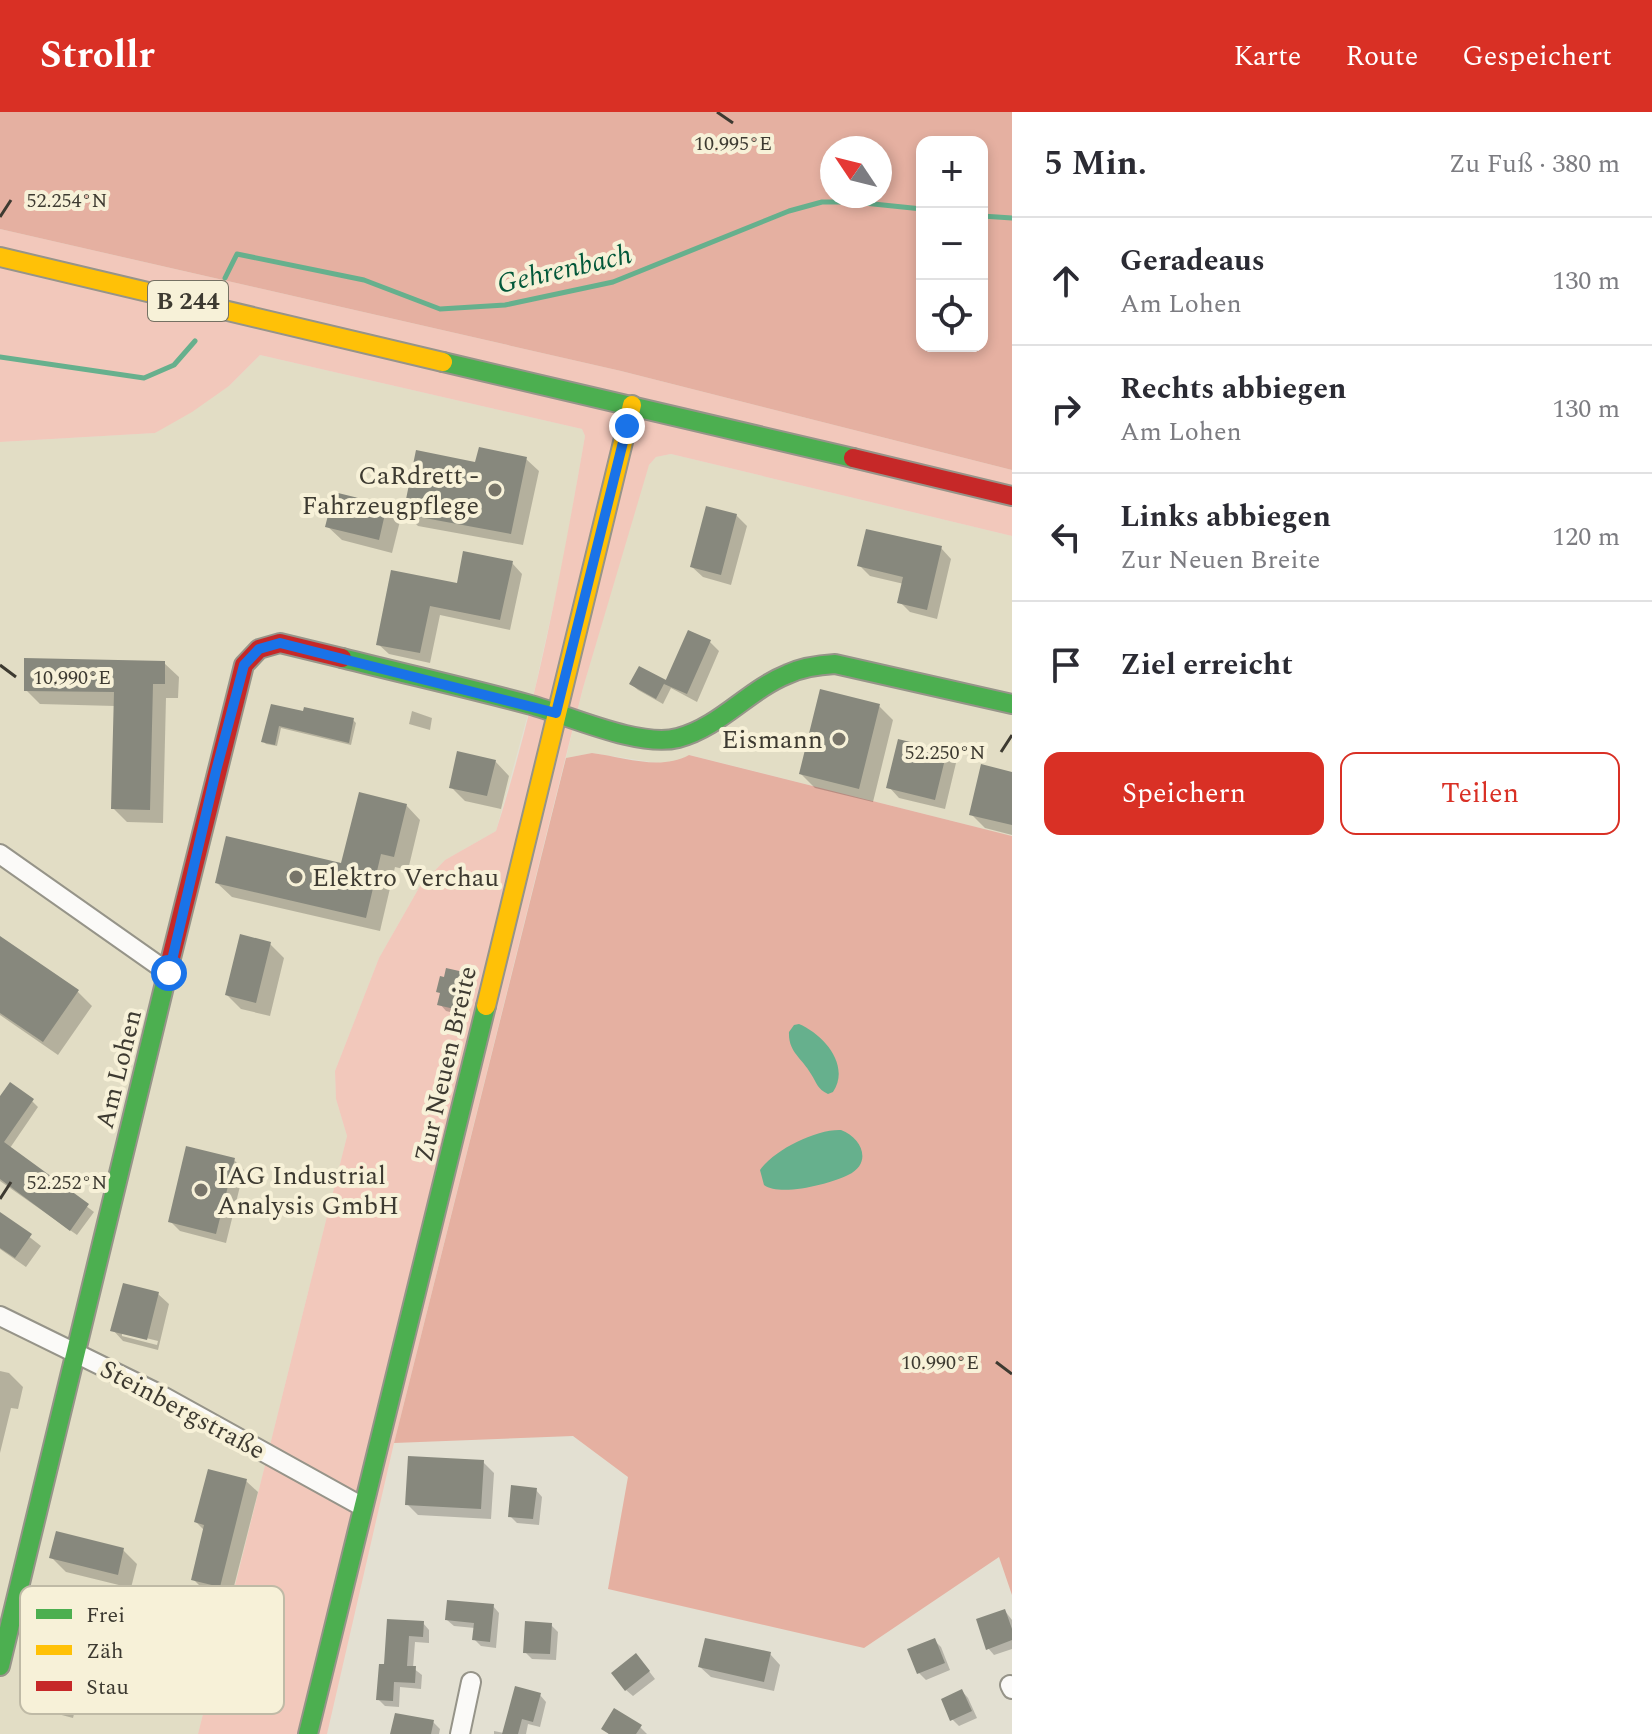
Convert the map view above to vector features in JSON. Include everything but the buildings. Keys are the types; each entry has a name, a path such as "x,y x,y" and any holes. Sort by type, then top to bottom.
{"street":[{"name":"B 244","path":"0,257 1012,496"},
{"name":"Zur Neuen Breite","path":"308,1734 632,405"},
{"name":"Am Lohen","path":"0,1666 216,771 244,665 259,649 280,643 556,713 650,741 667,742 700,731 792,670 814,663 835,664 1012,704"},
{"path":"0,854 169,973"},
{"name":"Steinbergstraße","path":"0,1316 159,1394 363,1507"},
{"path":"460,1734 471,1682"}],"shaded area":[{"path":"0,112 1012,112 1012,470 621,371 0,229"},
{"path":"0,229 621,371 1012,470 1012,536 671,454 656,457 649,465 583,688 394,1443 327,1734 198,1734 203,1714 284,1714 284,1586 235,1586 347,1136 336,1099 335,1071 379,958 420,886 445,860 496,831 524,734 547,635 585,436 582,429 260,355 229,386 155,433 0,442"},
{"path":"260,355 582,429 585,436 563,562 535,688 496,831 445,860 420,886 379,958 335,1071 336,1099 347,1136 235,1586 20,1586 20,1714 203,1714 198,1734 0,1734 0,442 155,433 229,386"},
{"path":"671,454 1012,536 1012,836 690,755 675,762 658,763 592,753 566,758 641,486 649,465 656,457"},
{"path":"592,753 654,762 678,760 689,755 1012,836 1012,1595 999,1557 864,1648 608,1589 628,1477 573,1436 394,1443 566,758"},
{"path":"799,1024 817,1035 832,1052 839,1071 833,1092 828,1094 819,1088 793,1050 789,1032"},
{"path":"841,1130 854,1139 862,1151 856,1170 840,1179 805,1188 781,1190 764,1185 760,1170 775,1155 808,1137"}],"waterway":[{"name":"Gehrenbach","path":"225,278 237,254 364,280 440,309 505,305 613,282 789,211 822,202 916,208"},
{"name":"Gehrenbach","path":"988,216 1012,218"},
{"name":"Gehrenbach","path":"0,357 144,378 174,365 195,341"}],"traffic: fast":[{"path":"443,362 853,458"},
{"path":"342,658 531,705 644,739 662,740 693,733 774,681 799,670 823,665 835,664 1012,704"},
{"path":"0,1666 170,962"},
{"path":"308,1734 486,1006"}],"traffic: slow":[{"path":"0,257 443,362"},
{"path":"486,1006 632,405"}],"traffic: jam":[{"path":"853,458 1012,496"},
{"path":"170,962 244,665 259,649 280,643 342,658"}],"place":[{"name":"CaRdrett - Fahrzeugpflege","path":"495,490"},
{"name":"Eismann","path":"839,739"},
{"name":"Elektro Verchau","path":"296,877"},
{"name":"IAG Industrial Analysis GmbH","path":"201,1190"}],"route":[{"path":"169,973 244,665 259,649 280,643 556,713 627,426"}]}
